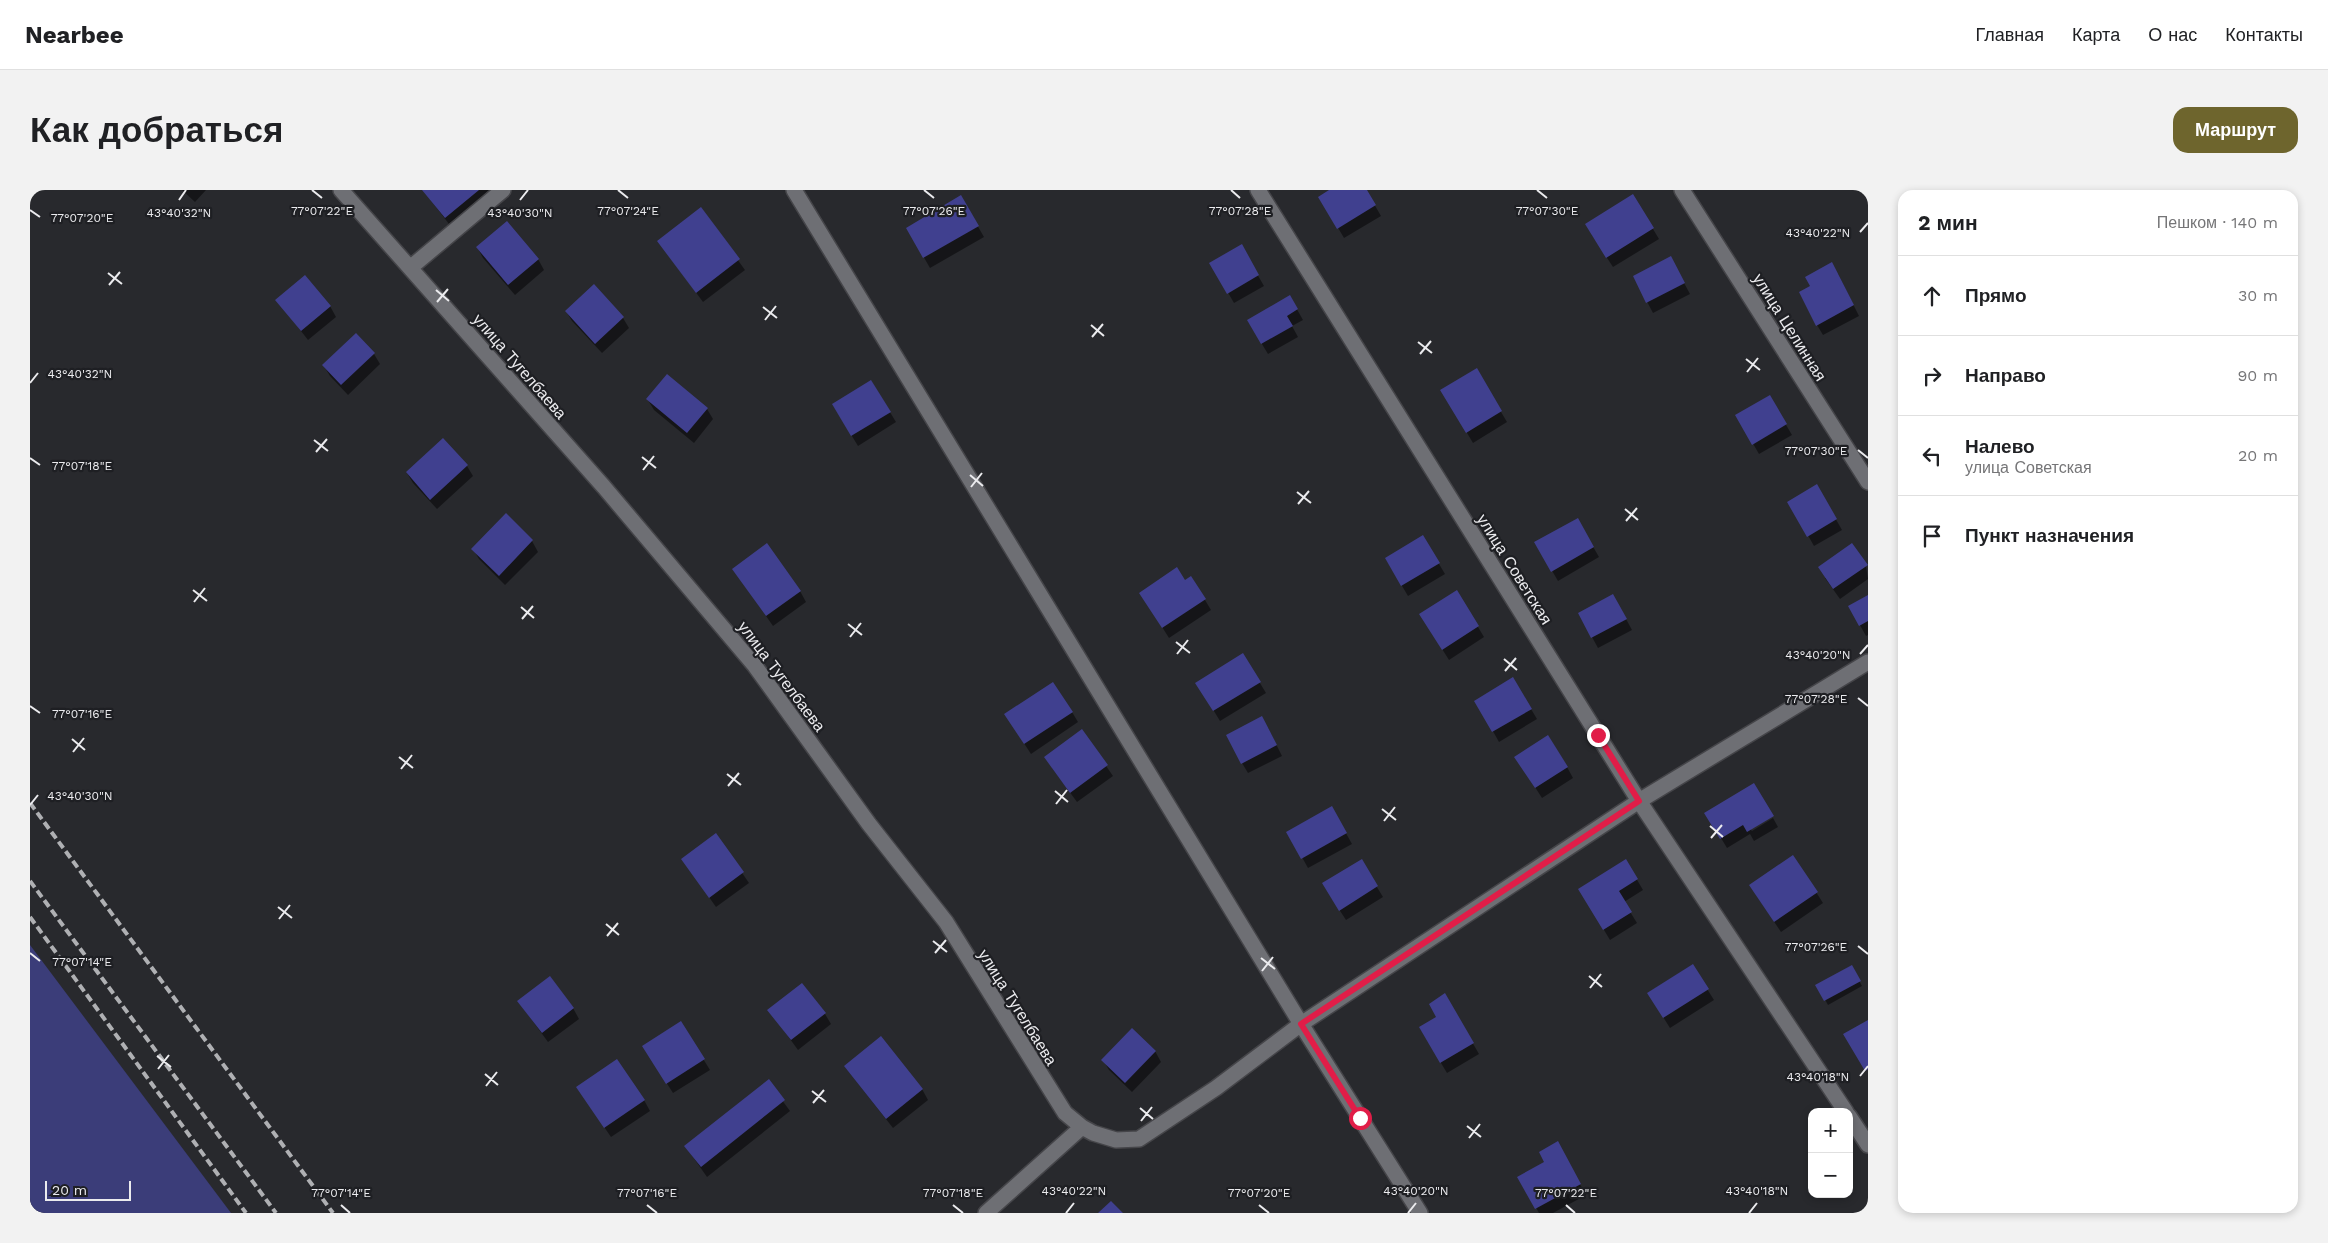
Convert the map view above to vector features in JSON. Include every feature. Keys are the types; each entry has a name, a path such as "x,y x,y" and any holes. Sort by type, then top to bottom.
{"street":[{"name":"улица Тугелбаева","path":"341,190 604,487 755,666 870,824 946,922 1064,1113 1082,1127 1116,1140 1139,1139 1216,1088 1301,1024 1639,801 1868,662"},
{"path":"410,268 503,190"},
{"path":"794,190 1301,1024 1420,1213"},
{"name":"улица Советская","path":"1258,190 1639,801 1843,1108"},
{"name":"улица Целинная","path":"1682,190 1868,482"},
{"path":"1853,1122 1868,1144"},
{"path":"992,1208 1082,1127"}],"shaded area":[{"path":"30,945 231,1213 30,1213"}],"building":[{"path":"422,190 479,190 445,218"},
{"path":"1329,190 1367,190 1376,205 1337,229 1318,197"},
{"path":"1633,194 1654,228 1606,258 1585,224"},
{"path":"961,195 979,226 923,258 906,228"},
{"path":"701,207 740,259 696,293 657,241"},
{"path":"507,221 539,259 508,285 476,247"},
{"path":"1242,244 1259,275 1227,294 1209,263"},
{"path":"1671,256 1685,283 1646,303 1633,276"},
{"path":"1832,262 1854,305 1816,326 1799,292 1810,286 1805,277"},
{"path":"305,275 331,306 301,331 275,300"},
{"path":"594,284 624,317 595,344 565,311"},
{"path":"1290,295 1298,309 1287,316 1293,326 1261,344 1247,320"},
{"path":"356,333 375,353 341,385 322,365"},
{"path":"1477,368 1502,411 1466,433 1440,390"},
{"path":"667,374 708,408 687,433 646,399"},
{"path":"871,380 891,412 851,436 832,404"},
{"path":"1770,395 1787,424 1752,445 1735,415"},
{"path":"443,438 468,465 430,500 406,472"},
{"path":"1817,484 1837,519 1807,537 1787,502"},
{"path":"506,513 533,540 499,576 471,549"},
{"path":"1578,518 1594,547 1551,572 1534,542"},
{"path":"1423,535 1440,563 1401,586 1385,558"},
{"path":"767,543 801,591 766,616 732,569"},
{"path":"1852,543 1868,565 1833,589 1818,567"},
{"path":"1177,567 1185,580 1191,576 1206,599 1162,628 1139,593"},
{"path":"1457,590 1479,626 1442,650 1419,614"},
{"path":"1613,594 1627,619 1591,638 1578,613"},
{"path":"1868,595 1868,621 1859,626 1848,606"},
{"path":"1243,653 1261,682 1213,711 1195,683"},
{"path":"1513,677 1532,709 1492,732 1474,701"},
{"path":"1053,682 1073,712 1024,744 1004,714"},
{"path":"1262,716 1277,745 1241,764 1226,735"},
{"path":"1082,729 1108,765 1070,793 1044,757"},
{"path":"1548,735 1568,767 1535,788 1514,757"},
{"path":"1754,783 1774,816 1747,832 1743,825 1720,839 1704,813"},
{"path":"1332,806 1347,833 1301,859 1286,832"},
{"path":"716,833 744,872 709,898 681,859"},
{"path":"1793,855 1818,892 1774,922 1749,885"},
{"path":"1362,859 1378,886 1339,911 1322,883"},
{"path":"1626,859 1638,879 1619,891 1632,912 1603,930 1578,889"},
{"path":"1693,964 1709,989 1663,1018 1647,993"},
{"path":"1852,965 1861,981 1824,1001 1815,985"},
{"path":"550,976 574,1008 542,1033 517,1001"},
{"path":"802,983 826,1013 791,1040 767,1010"},
{"path":"1445,993 1474,1043 1440,1063 1419,1027 1436,1017 1429,1004"},
{"path":"1868,1020 1868,1069 1865,1071 1843,1034"},
{"path":"681,1021 705,1059 666,1084 642,1046"},
{"path":"1132,1028 1156,1051 1125,1083 1101,1060"},
{"path":"881,1036 923,1089 886,1119 844,1066"},
{"path":"617,1059 645,1100 604,1128 576,1087"},
{"path":"769,1079 785,1100 701,1167 684,1146"},
{"path":"1558,1141 1581,1184 1535,1209 1517,1177 1544,1162 1539,1152"},
{"path":"1111,1201 1123,1213 1098,1213"}],"railway":[{"path":"30,803 333,1213"},
{"path":"30,881 276,1213"},
{"path":"30,917 246,1213"}],"route":[{"path":"1360,1118 1301,1024 1639,801 1598,735"}]}
